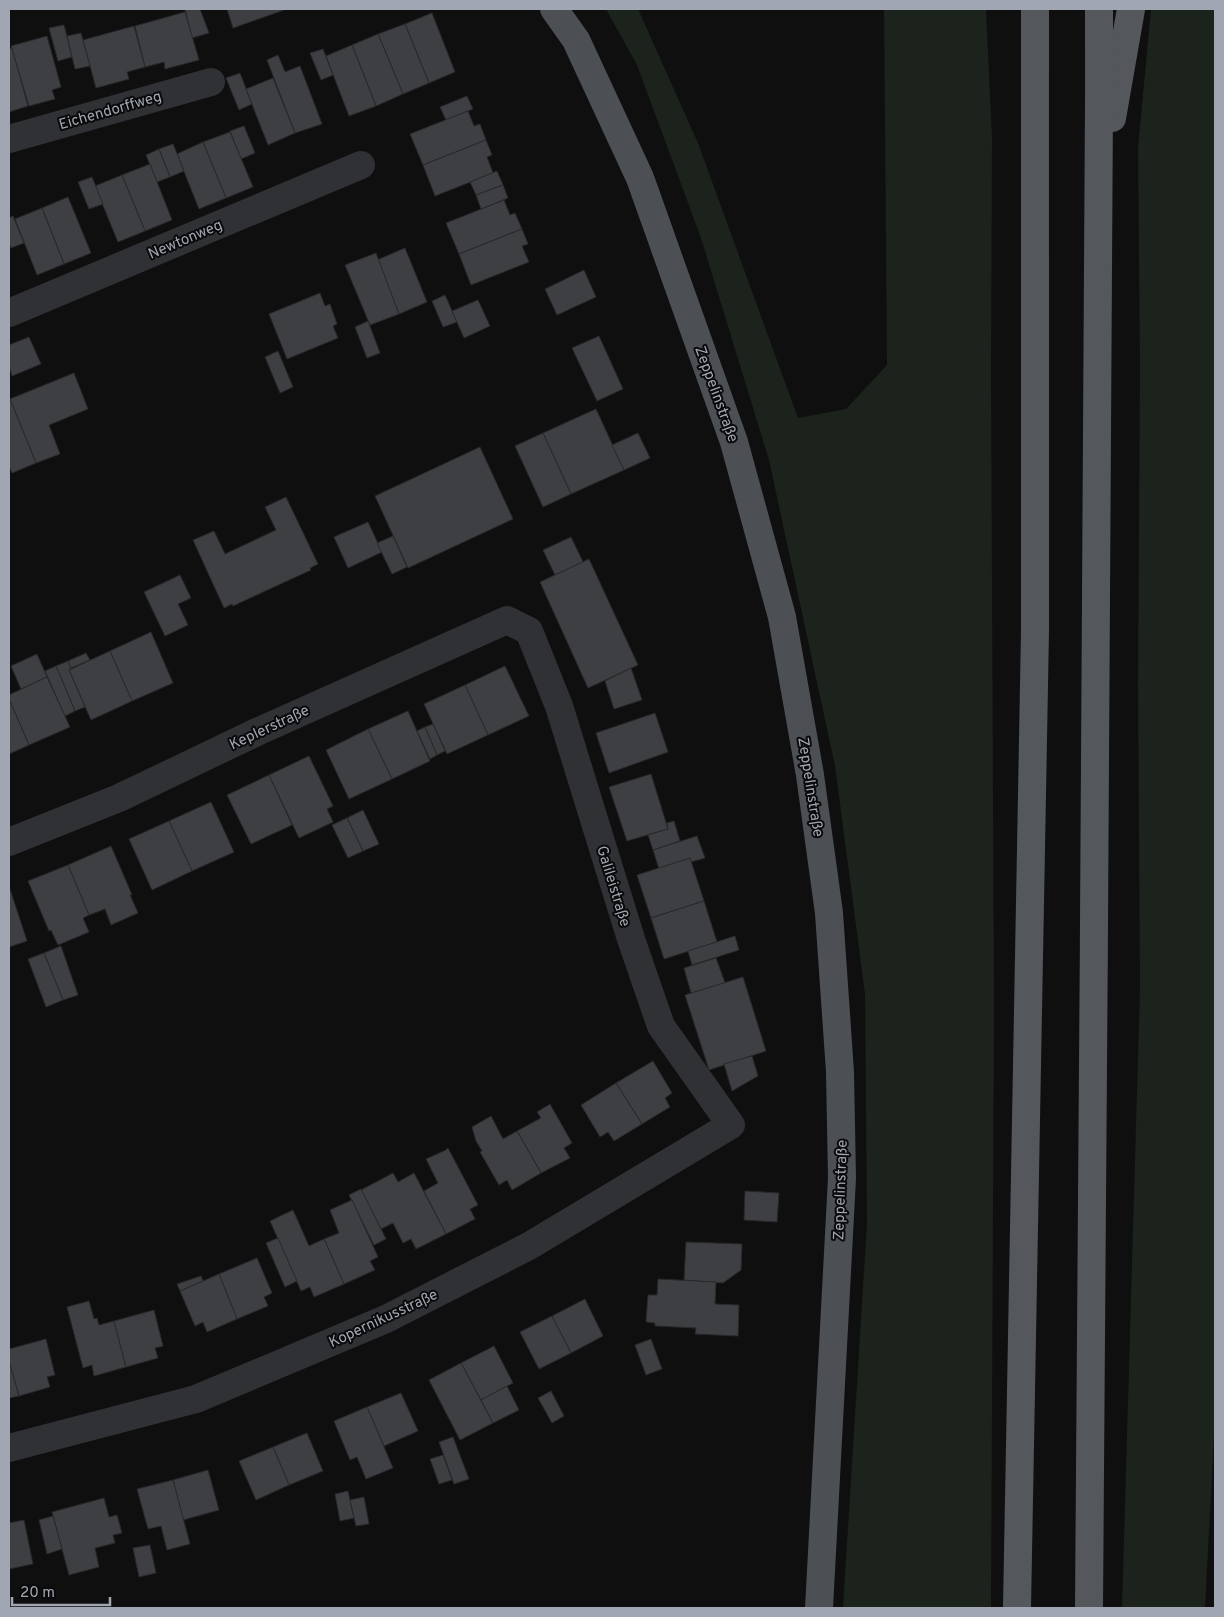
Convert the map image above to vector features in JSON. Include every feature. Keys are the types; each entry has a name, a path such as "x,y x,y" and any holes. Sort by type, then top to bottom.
{"highway":[{"path":"1017,1608 1035,631 1035,9"},
{"path":"1089,1608 1099,9"},
{"path":"1099,193 1131,9"}],"main road":[{"name":"Zeppelinstraße","path":"554,9 576,40 640,178 734,442 782,616 810,775 829,913 840,1072 842,1178 819,1608"},
{"path":"564,9 576,40"}],"street":[{"name":"Eichendorffweg","path":"9,138 211,82"},
{"name":"Newtonweg","path":"9,313 361,165"},
{"name":"Keplerstraße","path":"9,842 119,798 259,731 507,620 529,631"},
{"name":"Galileistraße","path":"529,631 559,706 628,930 661,1026 731,1125"},
{"name":"Kopernikusstraße","path":"9,1448 196,1399 386,1319 529,1246 731,1125"}],"shaded area":[{"path":"606,9 638,9 698,143 798,418 846,409 887,365 884,9 986,9 992,138 991,374 994,1010 991,1608 843,1608 867,1223 865,994 835,766 769,460 701,238 637,65"},
{"path":"1151,9 1215,9 1215,1417 1205,1608 1122,1608 1140,988 1138,148"}],"building":[{"path":"185,9 200,9 209,33 192,38"},
{"path":"227,9 287,9 233,28"},
{"path":"185,12 199,60 165,69 164,62 145,67 135,26"},
{"path":"432,13 455,72 429,83 405,24"},
{"path":"405,24 429,83 403,94 378,34"},
{"path":"64,25 72,57 58,61 49,28"},
{"path":"134,26 145,67 127,72 129,79 96,88 83,40"},
{"path":"81,33 90,66 75,69 67,36"},
{"path":"378,34 403,94 376,106 352,45"},
{"path":"47,36 61,87 52,90 55,99 29,106 11,46"},
{"path":"352,45 376,106 349,116 326,56"},
{"path":"12,48 28,106 9,112 9,49"},
{"path":"323,49 333,75 321,80 310,53"},
{"path":"278,55 285,72 300,66 322,124 295,133 267,60"},
{"path":"240,73 252,104 239,110 226,78"},
{"path":"273,78 295,133 268,145 246,89"},
{"path":"467,96 473,109 446,120 440,107"},
{"path":"468,111 474,126 480,124 486,140 423,165 410,134"},
{"path":"244,126 255,153 241,159 230,131"},
{"path":"230,132 253,187 226,198 203,142"},
{"path":"486,140 492,155 487,157 493,173 435,196 423,165"},
{"path":"203,142 226,198 199,209 177,154"},
{"path":"173,144 184,171 170,177 159,149"},
{"path":"159,149 170,177 157,182 146,155"},
{"path":"150,164 172,220 145,231 122,175"},
{"path":"497,171 503,185 476,195 470,182"},
{"path":"122,175 145,231 118,242 95,186"},
{"path":"92,177 103,204 89,209 78,182"},
{"path":"503,185 508,198 481,209 476,195"},
{"path":"68,197 91,253 64,264 42,208"},
{"path":"504,200 510,215 515,213 522,229 459,254 446,223"},
{"path":"42,208 64,264 37,275 15,219"},
{"path":"13,216 24,243 11,248 9,243 9,218"},
{"path":"522,229 528,244 522,246 529,262 471,285 459,254"},
{"path":"405,248 427,302 399,314 377,260"},
{"path":"376,253 399,314 370,325 345,265"},
{"path":"584,270 596,297 557,315 545,289"},
{"path":"320,293 325,306 330,304 337,324 333,326 338,338 287,359 269,314"},
{"path":"445,295 457,322 443,327 432,301"},
{"path":"478,300 490,326 464,338 452,311"},
{"path":"368,321 380,353 367,358 355,327"},
{"path":"599,336 623,389 597,401 572,348"},
{"path":"29,337 41,364 12,376 9,366 9,345"},
{"path":"278,351 293,387 280,393 265,357"},
{"path":"74,373 88,409 49,425 60,454 36,463 10,399"},
{"path":"9,399 36,463 12,473 9,466"},
{"path":"596,409 624,470 571,494 543,433"},
{"path":"543,433 571,494 543,507 515,446"},
{"path":"638,433 650,458 624,470 612,445"},
{"path":"480,447 513,519 408,568 375,496"},
{"path":"286,497 318,564 310,568 311,570 233,606 232,604 224,608 193,540 214,531 225,554 276,530 265,507"},
{"path":"368,522 382,552 348,568 334,537"},
{"path":"393,536 407,567 392,574 377,543"},
{"path":"571,537 583,562 555,575 543,550"},
{"path":"589,559 638,665 588,688 540,582"},
{"path":"180,575 191,598 178,604 188,625 165,636 144,592"},
{"path":"151,632 173,683 132,701 110,651"},
{"path":"110,651 132,701 91,720 69,670"},
{"path":"86,653 90,660 71,668 68,661"},
{"path":"37,654 47,677 21,689 11,666"},
{"path":"68,661 71,668 69,670 85,707 75,711 56,666"},
{"path":"56,666 75,711 65,716 45,671"},
{"path":"505,666 529,716 488,735 465,685"},
{"path":"631,668 642,700 614,709 605,681"},
{"path":"47,677 70,727 29,745 9,695"},
{"path":"465,685 488,735 447,754 424,704"},
{"path":"9,699 29,745 9,754"},
{"path":"408,711 430,761 392,779 368,729"},
{"path":"655,713 668,752 609,773 596,733"},
{"path":"433,724 445,751 437,755 425,727"},
{"path":"425,727 437,755 430,759 417,731"},
{"path":"368,729 392,779 349,799 326,750"},
{"path":"309,756 333,806 327,809 333,822 299,838 269,775"},
{"path":"651,774 668,829 627,841 609,787"},
{"path":"269,775 292,825 251,844 227,795"},
{"path":"211,802 234,852 192,871 169,821"},
{"path":"363,810 379,844 363,851 347,818"},
{"path":"347,818 363,851 348,858 332,825"},
{"path":"169,821 192,871 152,890 129,839"},
{"path":"674,821 680,841 653,850 648,835 668,829 667,823"},
{"path":"697,836 705,858 691,862 690,858 659,869 653,850"},
{"path":"111,846 138,913 111,925 105,909 89,915 68,865"},
{"path":"690,858 704,901 651,918 637,875"},
{"path":"68,865 89,915 83,918 89,932 58,945 51,930 49,931 28,881"},
{"path":"9,889 27,941 9,947"},
{"path":"704,901 717,942 664,959 651,918"},
{"path":"735,936 739,950 692,965 688,951"},
{"path":"61,946 78,995 63,1000 44,953"},
{"path":"44,953 63,1000 46,1007 28,959"},
{"path":"716,958 725,983 691,993 684,968"},
{"path":"743,977 766,1051 709,1070 685,995"},
{"path":"752,1056 758,1076 732,1091 724,1064"},
{"path":"653,1061 672,1093 665,1098 670,1107 642,1124 616,1083"},
{"path":"616,1083 642,1124 614,1141 608,1132 600,1137 581,1105"},
{"path":"550,1104 572,1143 564,1148 570,1158 541,1173 517,1131 541,1118 537,1112"},
{"path":"491,1116 503,1139 517,1131 541,1173 512,1190 507,1180 499,1185 480,1152 482,1151 476,1141 472,1127"},
{"path":"448,1148 478,1205 470,1209 475,1219 446,1234 424,1191 438,1183 426,1159"},
{"path":"393,1173 398,1182 414,1173 446,1234 416,1249 411,1239 403,1243 393,1223 381,1229 361,1190"},
{"path":"361,1189 386,1239 374,1245 349,1195"},
{"path":"745,1191 779,1193 777,1222 744,1220"},
{"path":"352,1200 378,1257 370,1261 375,1270 344,1284 324,1239 339,1233 330,1210"},
{"path":"293,1210 309,1246 324,1239 344,1284 314,1297 310,1287 301,1291 270,1221"},
{"path":"278,1238 297,1281 285,1287 266,1243"},
{"path":"686,1242 742,1244 741,1270 723,1283 684,1280"},
{"path":"257,1258 272,1293 264,1297 268,1306 237,1319 219,1274"},
{"path":"219,1274 237,1319 207,1332 203,1322 195,1326 180,1291"},
{"path":"201,1276 203,1281 180,1291 177,1284"},
{"path":"658,1279 716,1282 715,1304 739,1305 738,1336 695,1334 696,1328 655,1326 655,1323 646,1322 648,1295 657,1295"},
{"path":"585,1299 603,1336 571,1353 552,1316"},
{"path":"89,1301 94,1319 97,1318 99,1325 114,1321 126,1367 94,1376 92,1365 83,1368 67,1307"},
{"path":"154,1310 163,1346 155,1348 158,1358 126,1367 114,1321"},
{"path":"552,1316 571,1353 539,1369 520,1332"},
{"path":"46,1339 55,1375 47,1377 50,1387 19,1396 9,1361 9,1349"},
{"path":"651,1339 662,1369 646,1375 635,1345"},
{"path":"494,1346 513,1383 481,1400 461,1363"},
{"path":"9,1361 19,1396 9,1398"},
{"path":"461,1363 493,1423 460,1440 429,1380"},
{"path":"507,1386 519,1410 493,1423 481,1400"},
{"path":"551,1391 564,1416 552,1423 538,1398"},
{"path":"401,1393 418,1431 384,1446 367,1407"},
{"path":"367,1407 393,1468 366,1479 357,1457 350,1460 334,1421"},
{"path":"307,1433 323,1471 289,1485 273,1447"},
{"path":"453,1437 469,1479 454,1484 439,1442"},
{"path":"273,1447 289,1485 256,1500 239,1461"},
{"path":"443,1455 452,1480 439,1484 430,1459"},
{"path":"208,1470 219,1510 183,1520 173,1480"},
{"path":"173,1480 190,1544 167,1550 161,1526 148,1529 137,1489"},
{"path":"348,1491 354,1518 340,1521 335,1494"},
{"path":"364,1497 369,1524 356,1526 350,1500"},
{"path":"104,1498 109,1517 117,1515 122,1533 113,1535 115,1543 95,1548 99,1567 69,1575 52,1512"},
{"path":"53,1516 62,1549 47,1554 39,1520"},
{"path":"24,1520 33,1564 9,1569 9,1523"},
{"path":"150,1545 156,1573 139,1577 133,1548"}]}
